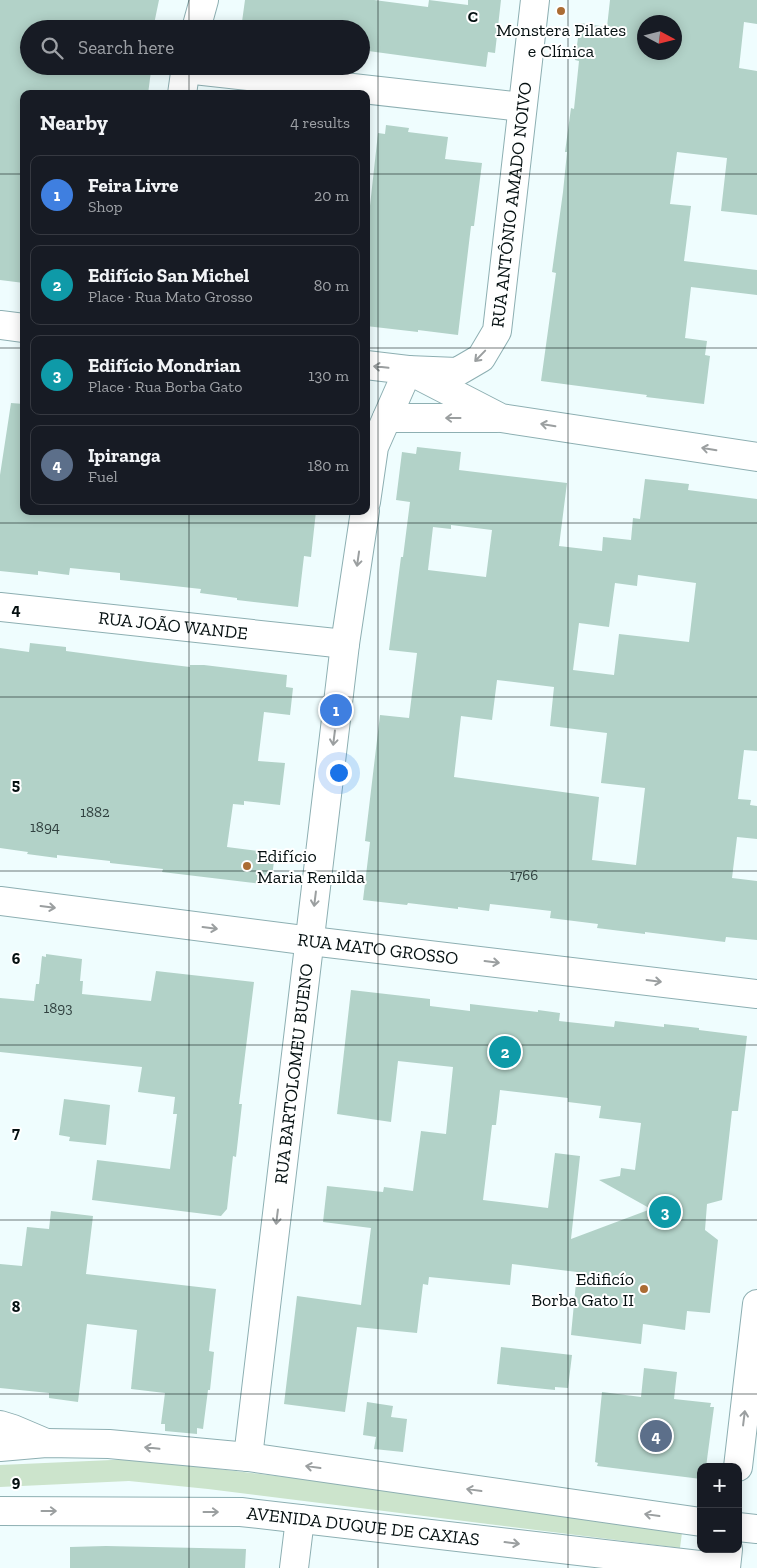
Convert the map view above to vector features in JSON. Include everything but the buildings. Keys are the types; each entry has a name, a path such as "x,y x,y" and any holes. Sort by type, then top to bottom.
{"street":[{"path":"198,20 204,0"},
{"name":"RUA ANTÔNIO AMADO NOIVO","path":"370,365 408,370 457,372 481,358 497,331 535,0"},
{"path":"184,76 337,90"},
{"path":"370,93 522,107"},
{"path":"0,325 20,328"},
{"path":"370,474 374,447 408,370 501,418"},
{"path":"387,418 501,418 757,456"},
{"name":"RUA BARTOLOMEU BUENO","path":"248,1457 345,644 364,515"},
{"name":"RUA JOÃO WANDE","path":"0,607 345,644"},
{"name":"RUA MATO GROSSO","path":"0,901 310,941 757,994"},
{"path":"738,1463 757,1304"},
{"path":"0,1426 13,1429 46,1443"},
{"path":"0,1447 46,1443 109,1444 248,1457 697,1521"},
{"name":"AVENIDA DUQUE DE CAXIAS","path":"0,1511 241,1512 725,1568"},
{"path":"294,1568 300,1519"},
{"path":"742,1527 757,1529"},
{"path":"725,1568 727,1553"}],"green space":[{"path":"134,1459 683,1525 680,1548 208,1489 129,1481 0,1487 0,1465"}],"place":[{"name":"Monstera Pilates e Clínica","path":"561,11"},
{"name":"Feira Livre","path":"336,710"},
{"name":"Edifício Maria Renilda","path":"247,866"},
{"name":"Edifício San Michel","path":"505,1052"},
{"name":"Edifício Mondrian","path":"665,1212"},
{"name":"Edificío Borba Gato II","path":"644,1289"},
{"name":"Ipiranga","path":"656,1436"}]}
